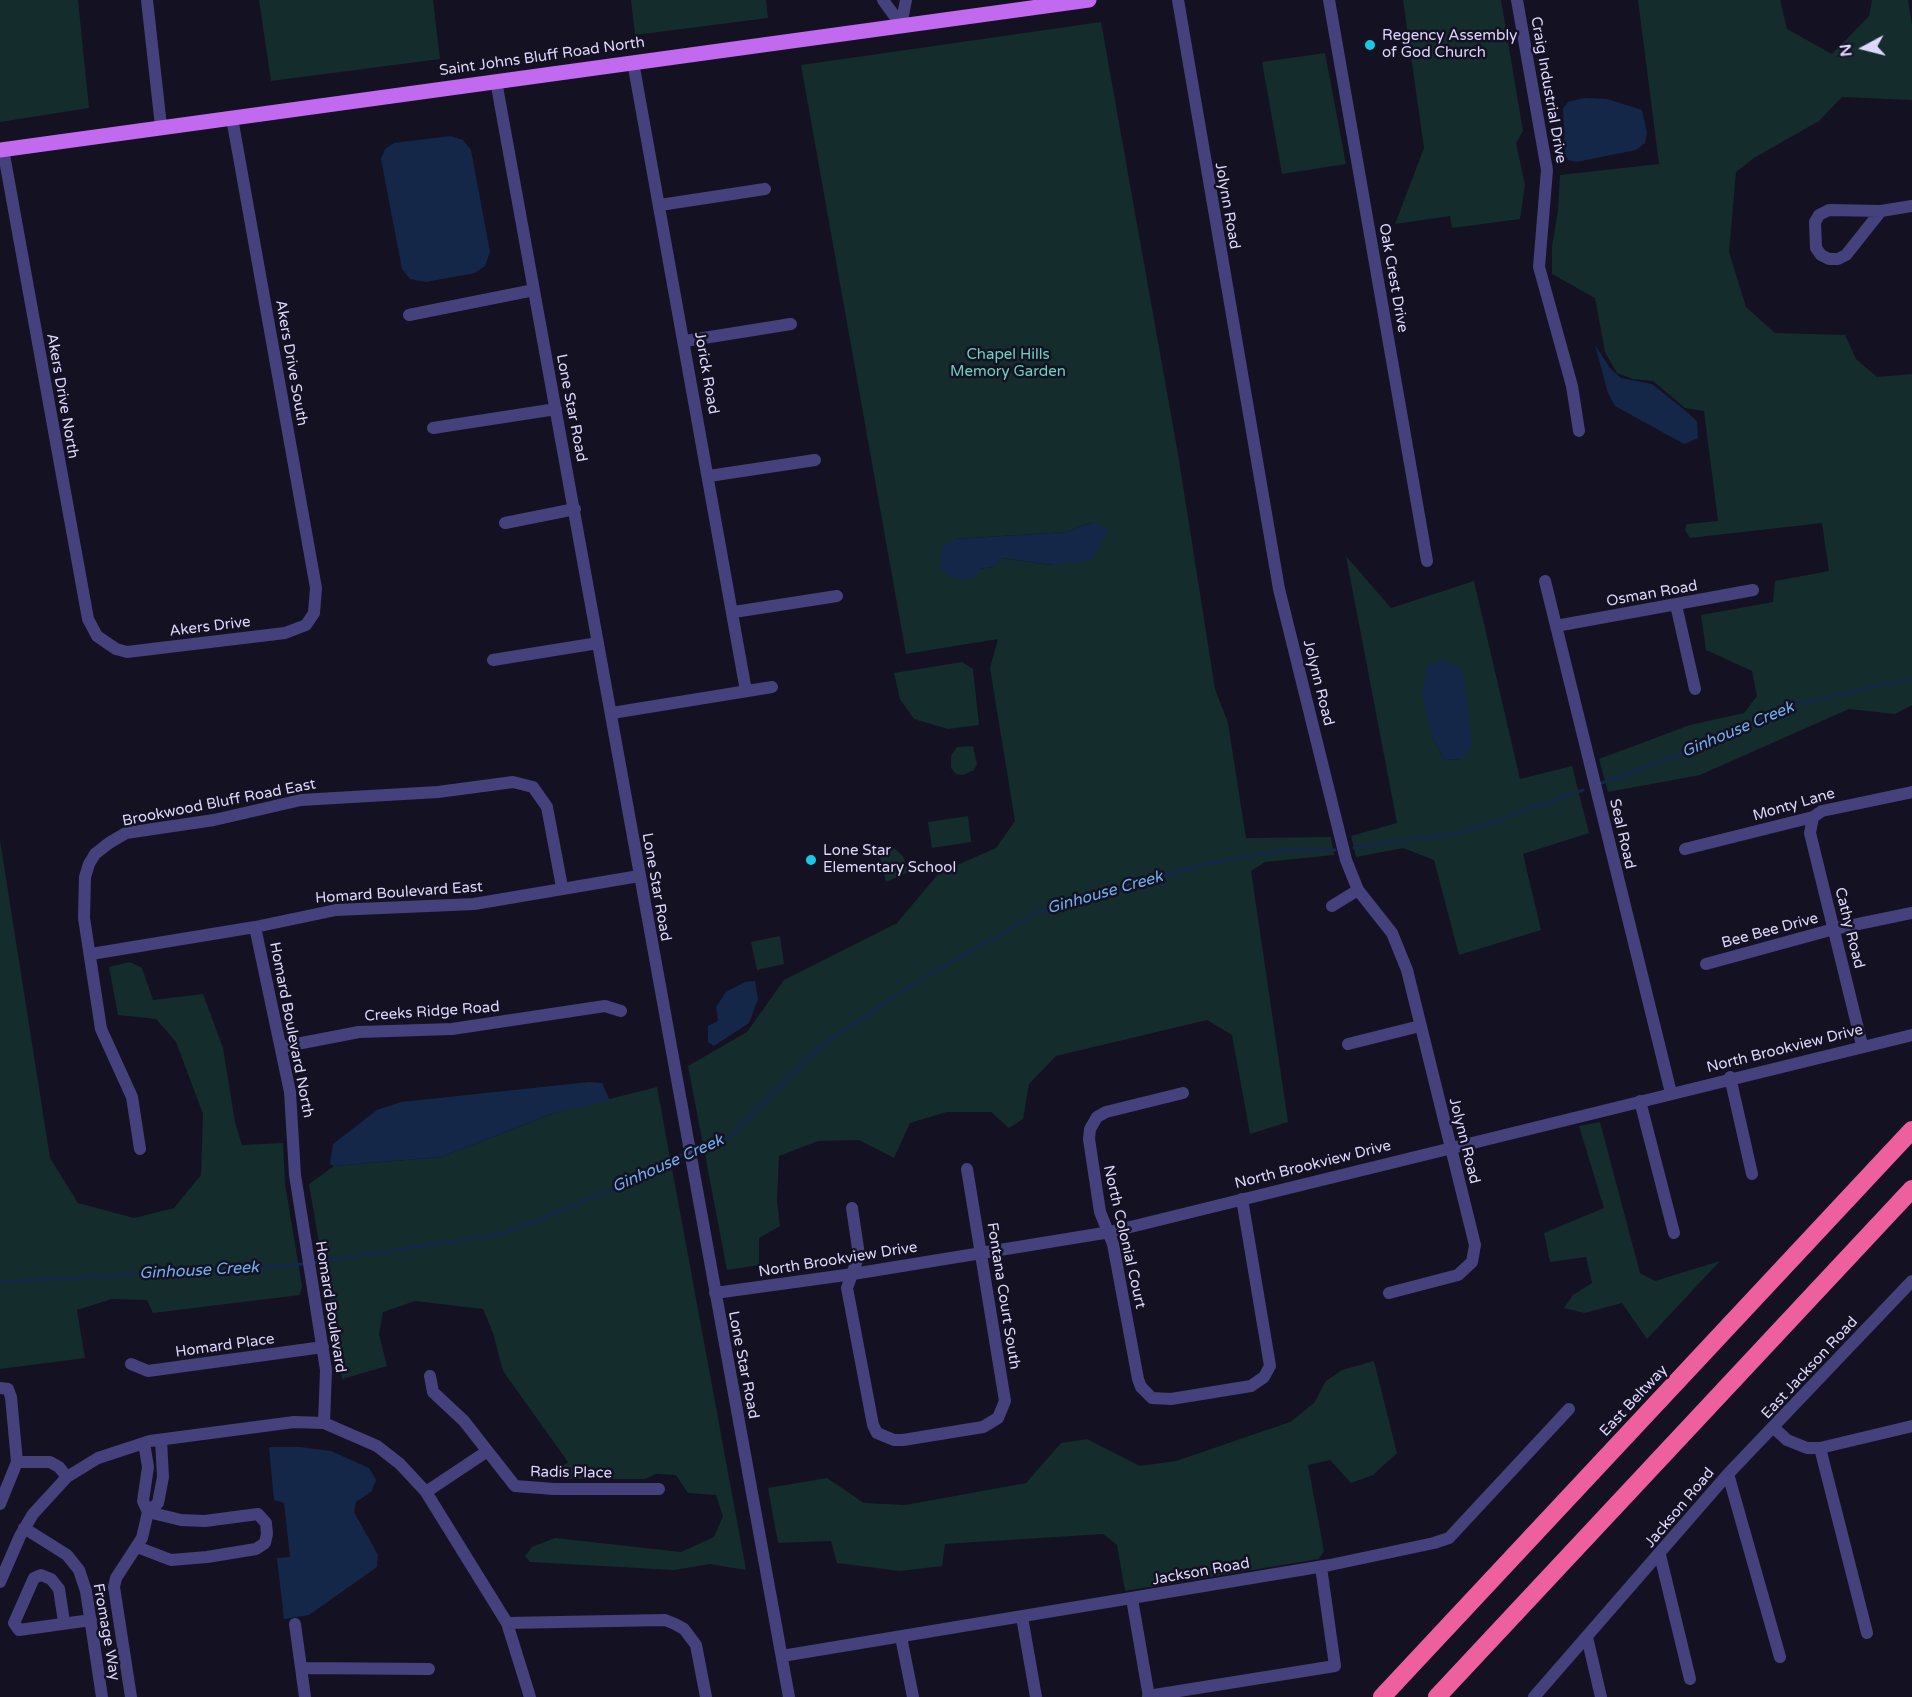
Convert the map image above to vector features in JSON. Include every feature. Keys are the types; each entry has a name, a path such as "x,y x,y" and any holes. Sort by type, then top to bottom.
{"highway":[{"name":"East Beltway","path":"1382,1697 1912,1130"},
{"path":"1437,1697 1912,1189"}],"main road":[{"name":"Saint Johns Bluff Road North","path":"2,150 161,126 1089,0"}],"street":[{"path":"147,0 161,126"},
{"path":"884,0 901,25"},
{"path":"901,25 906,0"},
{"name":"Jolynn Road","path":"1178,0 1279,589 1346,860 1359,890 1399,944 1475,1245 1472,1262 1458,1275 1389,1293"},
{"name":"Oak Crest Drive","path":"1329,0 1427,561"},
{"name":"Craig Industrial Drive","path":"1517,0 1547,170 1539,267 1572,386 1579,431"},
{"name":"Jorick Road","path":"633,62 734,612 746,691"},
{"name":"Lone Star Road","path":"496,81 789,1697"},
{"name":"Akers Drive South","path":"232,118 316,588 314,613"},
{"name":"Akers Drive North","path":"2,150 88,619 97,636 104,643"},
{"path":"660,205 765,189"},
{"path":"1881,211 1846,255 1838,259 1829,259 1821,255 1816,248 1815,222 1819,215 1829,210 1881,211 1912,206"},
{"path":"409,315 534,290"},
{"path":"685,341 791,324"},
{"path":"433,428 556,409"},
{"path":"709,476 815,460"},
{"path":"506,522 575,509"},
{"name":"Seal Road","path":"1545,581 1671,1093"},
{"name":"Osman Road","path":"1556,626 1753,590"},
{"path":"734,612 837,596"},
{"path":"1676,605 1695,689"},
{"name":"Akers Drive","path":"104,643 127,652 285,633 301,628 314,613"},
{"path":"493,660 598,643"},
{"path":"612,713 772,687"},
{"name":"Brookwood Bluff Road East","path":"91,954 83,898 87,870 95,854 126,833 214,820 301,800 427,793 513,782 533,787 547,807 562,887"},
{"name":"Monty Lane","path":"1685,849 1813,817 1822,811 1912,792"},
{"name":"Cathy Road","path":"1813,817 1810,833 1862,1045"},
{"name":"Homard Boulevard East","path":"91,954 255,927 336,910 474,904 562,887 639,876"},
{"path":"1332,906 1359,890"},
{"name":"Bee Bee Drive","path":"1706,964 1834,929 1912,913"},
{"name":"Homard Boulevard North","path":"255,927 290,1092 295,1175 303,1230"},
{"path":"91,954 101,1029 132,1097 140,1149"},
{"name":"Creeks Ridge Road","path":"281,1047 359,1032 453,1029 605,1006 621,1011"},
{"path":"1348,1044 1420,1026"},
{"name":"North Brookview Drive","path":"715,1293 853,1274 1110,1232 1730,1077 1912,1035"},
{"path":"1730,1077 1752,1174"},
{"name":"North Colonial Court","path":"1183,1093 1106,1112 1097,1117 1090,1129 1090,1150 1100,1212 1110,1232 1141,1387 1152,1398 1172,1399 1251,1386 1264,1377 1270,1366 1242,1199"},
{"path":"1640,1101 1674,1233"},
{"name":"Fontana Court South","path":"853,1274 848,1288 873,1425 877,1433 894,1440 903,1440 968,1431 999,1418 1005,1401 967,1169"},
{"path":"852,1208 859,1255 853,1274"},
{"name":"Homard Boulevard","path":"303,1230 323,1347 327,1390 324,1423"},
{"name":"East Jackson Road","path":"1728,1474 1912,1281"},
{"name":"Homard Place","path":"131,1364 148,1371 323,1347"},
{"name":"Radis Place","path":"430,1376 433,1392 464,1421 486,1452 515,1486 659,1489"},
{"path":"0,1388 8,1389 11,1397 17,1462 0,1504"},
{"name":"Jackson Road","path":"782,1656 1321,1567 1383,1556 1449,1538 1569,1409"},
{"path":"0,1582 24,1528 51,1492 66,1477 98,1458 161,1440 294,1422 324,1423 376,1446 400,1464 426,1492 507,1623 530,1697"},
{"path":"1774,1428 1787,1440 1807,1448 1820,1448 1911,1430"},
{"path":"131,1697 114,1587 116,1578 137,1547 148,1512 158,1503 162,1483 161,1440"},
{"path":"137,1547 151,1555 171,1560 207,1557 256,1549 265,1543 267,1534 266,1523 258,1514 205,1521 181,1520 148,1512 143,1502 148,1467 144,1443"},
{"path":"1820,1448 1867,1633"},
{"path":"426,1492 486,1452"},
{"path":"17,1462 51,1462 59,1467 66,1477"},
{"path":"1728,1474 1780,1657"},
{"name":"Jackson Road","path":"1534,1697 1660,1555 1728,1474"},
{"path":"147,1481 162,1483"},
{"name":"Fromage Way","path":"24,1528 67,1555 79,1570 86,1591 102,1697"},
{"path":"1660,1555 1689,1679"},
{"path":"1132,1599 1148,1697 1335,1665 1321,1567"},
{"path":"64,1622 59,1589 51,1579 41,1575 34,1578 14,1623 19,1630 90,1620"},
{"path":"1022,1617 1036,1697"},
{"path":"507,1623 665,1620 684,1629 696,1645 706,1697"},
{"path":"295,1624 306,1697"},
{"path":"1587,1636 1601,1697"},
{"path":"900,1637 913,1697"},
{"path":"301,1668 429,1669"}],"green space":[{"path":"0,0 78,0 89,108 0,122"},
{"path":"259,0 433,0 440,59 271,81"},
{"path":"631,0 766,0 768,18 635,35"},
{"path":"1403,0 1501,0 1523,131 1516,143 1525,185 1520,219 1452,228 1450,216 1395,224 1424,148"},
{"path":"1638,0 1780,0 1787,29 1832,54 1869,16 1872,0 1908,0 1912,25 1912,100 1842,97 1819,121 1754,158 1736,172 1729,252 1746,307 1775,333 1845,335 1856,359 1877,377 1912,374 1912,705 1895,714 1849,709 1700,775 1608,792 1599,759 1690,725 1744,713 1757,696 1752,671 1706,650 1701,615 1773,602 1775,581 1829,571 1822,523 1690,538 1685,530 1687,524 1718,521 1704,411 1685,408 1653,381 1633,379 1617,373 1605,352 1595,298 1552,274 1552,247 1558,211 1560,175 1659,164"},
{"name":"Chapel Hills Memory Garden","path":"1101,22 1178,454 1215,689 1228,723 1246,838 1331,837 1334,855 1265,862 1251,871 1288,1122 1250,1134 1232,1035 1207,1020 1056,1056 1029,1084 1023,1119 1009,1128 991,1112 947,1112 910,1123 894,1158 859,1140 818,1141 779,1156 777,1201 780,1226 759,1238 759,1265 727,1270 688,1066 747,1032 784,980 897,923 939,873 996,848 1015,821 990,668 998,639 906,654 801,65","holes":["1093,522 1052,565 1002,558 992,567 980,569 955,539 1067,532"]},
{"path":"1325,53 1346,164 1282,174 1262,62"},
{"path":"1346,556 1391,608 1474,581 1520,779 1572,766 1589,833 1523,854 1541,930 1459,955 1434,860 1403,848 1356,857 1351,836 1397,823","holes":["1433,739 1460,759 1445,760"]},
{"path":"962,662 973,669 979,725 948,729 914,719 900,699 894,673"},
{"path":"973,746 977,764 974,770 963,775 956,774 951,768 951,756 957,747"},
{"path":"968,816 971,842 932,848 928,822"},
{"path":"0,840 50,1158 78,1203 134,1218 174,1208 201,1175 203,1114 176,1042 156,1019 118,1015 109,967 130,962 142,968 153,1000 203,994 223,1048 235,1122 242,1145 283,1143 285,1184 302,1286 300,1295 153,1313 147,1300 112,1299 77,1310 85,1358 0,1369"},
{"path":"894,848 903,856 909,872 886,882 879,853 884,849"},
{"path":"780,936 784,964 757,970 751,942"},
{"path":"657,1087 746,1570 710,1564 674,1570 530,1562 525,1556 532,1547 555,1538 681,1552 714,1537 723,1516 716,1495 688,1493 676,1475 656,1474 645,1479 555,1479 551,1476 568,1462 503,1371 493,1333 483,1309 415,1301 383,1312 379,1334 387,1366 342,1379 309,1184 334,1166 441,1157 554,1113"},
{"path":"1600,1122 1640,1273 1655,1281 1720,1261 1647,1339 1622,1303 1585,1313 1564,1308 1573,1295 1592,1283 1586,1257 1550,1262 1544,1233 1604,1208 1579,1126"},
{"path":"1374,1361 1397,1453 1373,1475 1351,1483 1330,1460 1308,1465 1324,1551 1319,1559 1125,1591 1117,1545 1103,1534 945,1544 942,1566 900,1571 837,1563 831,1541 778,1543 768,1488 827,1478 864,1503 905,1505 1026,1483 1061,1443 1087,1439 1140,1466 1176,1461 1290,1422 1314,1403 1326,1381 1342,1370"}],"water":[{"path":"1585,98 1607,99 1642,110 1647,133 1645,143 1636,150 1576,162 1568,160 1565,154 1563,108 1568,102"},
{"path":"450,136 463,140 471,150 490,252 485,266 475,273 426,282 410,279 402,269 381,159 385,149 394,143"},
{"path":"1595,345 1610,368 1621,378 1652,384 1697,421 1698,438 1684,444 1615,406 1608,393"},
{"path":"1093,522 1109,530 1091,560 1052,565 1003,558 992,567 980,569 976,577 955,579 941,569 942,547 955,539 1067,532"},
{"path":"1443,660 1463,670 1472,747 1460,759 1445,760 1433,739 1422,694 1427,666"},
{"path":"755,981 758,999 749,1023 714,1046 708,1042 708,1026 718,1021 716,1007 726,992 745,982"},
{"path":"589,1082 602,1083 610,1101 554,1113 441,1157 334,1166 330,1164 333,1144 377,1110 401,1102"},
{"path":"269,1447 300,1447 331,1451 369,1468 376,1480 372,1491 356,1502 354,1512 378,1555 377,1567 309,1615 284,1619 277,1558 290,1557 284,1503 274,1500"}],"waterway":[{"name":"Ginhouse Creek","path":"1602,783 1715,742 1794,704 1912,679"},
{"name":"Ginhouse Creek","path":"1354,848 1464,832 1583,790"},
{"name":"Ginhouse Creek","path":"694,1151 724,1142 816,1050 910,986 1039,912 1200,865 1279,851 1335,850"},
{"name":"Ginhouse Creek","path":"312,1263 506,1233 606,1192 673,1158 688,1153"},
{"name":"Ginhouse Creek","path":"0,1282 305,1264"}],"place":[{"name":"Regency Assembly of God Church","path":"1370,45"},
{"name":"Lone Star Elementary School","path":"811,860"}]}
